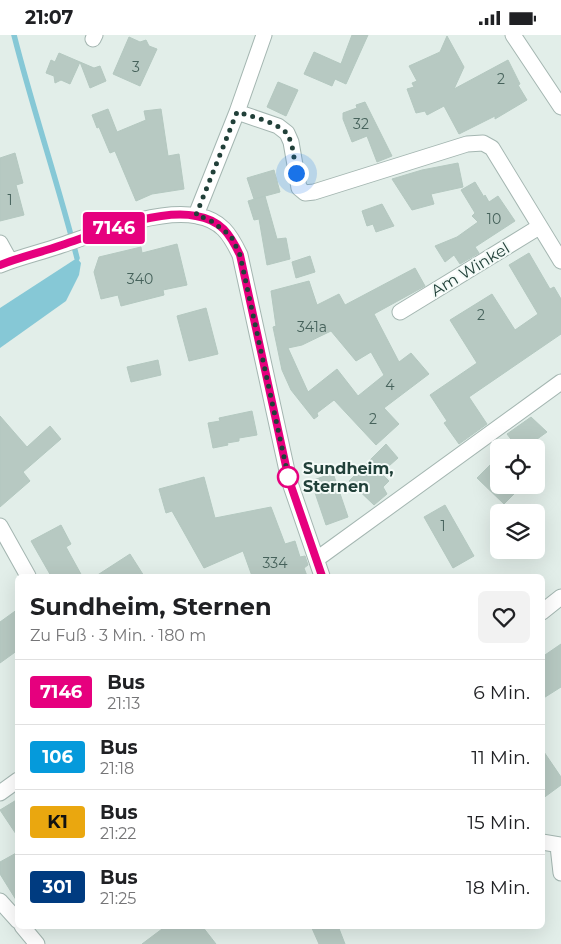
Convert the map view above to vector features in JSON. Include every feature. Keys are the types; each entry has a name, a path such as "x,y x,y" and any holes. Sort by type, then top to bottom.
{"street":[{"path":"196,215 237,112 264,35"},
{"path":"513,35 561,107"},
{"path":"237,112 278,126 287,133 291,143 299,188 305,193 314,192 467,143 483,143 492,148 561,261"},
{"path":"0,243 5,263 138,221 176,215 196,215 210,220 231,236 240,255 292,491 321,574"},
{"name":"Am Winkel","path":"400,312 540,227"},
{"path":"317,559 561,383"},
{"path":"0,526 27,574"},
{"path":"545,610 561,597"},
{"path":"0,793 15,782"},
{"path":"545,843 559,846 561,873"},
{"path":"0,901 15,918"},
{"path":"24,929 37,944"}],"water":[{"path":"77,258 81,263 79,275 66,301 0,348 0,308"}],"building":[{"path":"352,35 368,35 346,84 335,79 332,86 304,74 314,52 341,64"},
{"path":"447,36 464,67 454,89 508,60 520,84 518,85 527,100 495,119 495,116 459,134 444,106 427,115 425,111 416,113 407,89 414,87 412,83 417,81 409,66 440,52"},
{"path":"129,37 140,42 146,40 149,46 157,49 140,86 113,74"},
{"path":"59,53 80,62 70,84 61,80 55,83 54,76 46,73 51,60 55,62"},
{"path":"80,62 94,68 100,66 106,81 90,88"},
{"path":"278,82 298,90 286,116 267,107"},
{"path":"365,102 392,156 377,162 367,136 352,142 343,119 343,113 357,108 356,105"},
{"path":"108,109 117,132 146,120 144,111 161,109 168,156 179,154 184,189 152,194 136,201 115,151 110,153 92,115"},
{"path":"15,153 23,183 16,185 24,215 0,221 0,158"},
{"path":"458,163 463,187 431,194 434,204 412,210 392,179 422,170"},
{"path":"274,170 280,192 254,199 247,178"},
{"path":"475,182 489,202 498,196 515,221 475,247 479,253 460,264 454,255 445,262 435,246 457,237 478,222 472,216 475,213 461,190"},
{"path":"265,196 277,239 286,238 290,259 267,265 259,219 254,220 248,201"},
{"path":"382,204 394,226 376,232 373,224 367,226 362,211"},
{"path":"177,244 187,285 163,290 164,295 121,306 118,295 101,299 94,272 99,257 141,247 142,253"},
{"path":"529,253 550,289 554,287 561,299 561,334 469,397 487,424 459,444 444,423 447,421 430,395 477,363 450,320 492,294 515,330 538,314 509,265"},
{"path":"310,256 315,272 296,278 292,262"},
{"path":"415,268 425,286 374,314 399,362 411,353 429,374 384,408 399,424 376,445 334,400 317,413 318,416 314,419 291,390 282,370 273,327 276,326 271,291 309,281 317,305 339,294 345,305","holes":["331,331 356,361 371,352 384,375 358,396 337,369 308,392 288,348 302,345"]},
{"path":"206,308 218,354 189,361 177,316"},
{"path":"158,360 161,375 131,382 127,367"},
{"path":"252,411 257,435 239,438 239,441 213,448 208,423 220,421 219,418"},
{"path":"0,416 27,447 50,426 61,439 23,472 30,481 0,507"},
{"path":"531,417 547,432 537,439 511,439 507,434"},
{"path":"386,444 398,458 381,473 389,481 383,487 387,494 374,505 349,481"},
{"path":"490,465 490,491 477,478"},
{"path":"333,473 348,517 326,525 311,481"},
{"path":"204,477 215,518 271,507 285,544 295,541 300,557 305,556 308,565 304,568 306,574 251,574 243,551 204,568 172,511 166,513 159,489"},
{"path":"494,494 514,494 504,504"},
{"path":"445,505 474,556 453,568 424,517"},
{"path":"61,525 71,544 66,547 81,574 50,574 31,541"},
{"path":"130,554 143,574 99,574"},
{"path":"15,611 15,652 0,663 0,622"},
{"path":"561,644 561,687 545,697 545,655"},
{"path":"545,753 561,777 561,785 545,797"},
{"path":"15,801 15,832 0,810"},
{"path":"15,854 15,898 0,874 0,862"},
{"path":"162,929 204,929 216,944 142,944"},
{"path":"312,929 339,929 345,944 319,944"}],"waterway":[{"path":"14,35 77,258"}],"bus line":[{"name":"7146","path":"0,265 83,237 138,221 160,217 196,215 210,220 231,236 240,255 289,480 321,574"}],"place":[{"name":"Sundheim, Sternen","path":"288,477"}],"route":[{"path":"288,477 289,480 240,255 231,236 210,220 196,215 237,112 278,126 287,133 291,143 296,173"}]}
